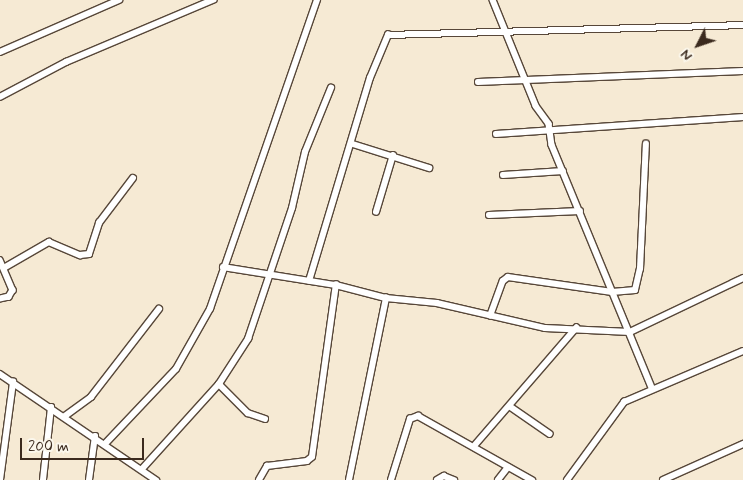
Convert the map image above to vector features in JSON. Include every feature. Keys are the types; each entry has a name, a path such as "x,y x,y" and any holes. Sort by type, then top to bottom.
{"street":[{"path":"0,52 119,0"},
{"path":"0,97 66,62 213,0"},
{"path":"105,444 176,369 210,309 317,0"},
{"path":"493,0 549,130 563,171 652,388"},
{"path":"309,281 385,37 743,26"},
{"path":"478,82 743,71"},
{"path":"142,470 219,384 248,339 267,274 331,88"},
{"path":"496,134 743,117"},
{"path":"353,144 393,155 429,168"},
{"path":"490,316 503,281 508,277 612,292 632,292 637,285 646,144"},
{"path":"376,212 393,155"},
{"path":"503,175 563,171"},
{"path":"4,268 44,242 89,254 99,223 133,178"},
{"path":"489,215 580,211"},
{"path":"0,260 13,290 9,297 0,299"},
{"path":"223,267 336,285 386,298 437,303 545,328 630,332 743,278"},
{"path":"259,480 267,466 307,461 312,457 336,285"},
{"path":"349,480 386,298"},
{"path":"66,416 91,397 159,309"},
{"path":"475,445 511,407 576,328"},
{"path":"567,480 615,410 652,388 743,351"},
{"path":"0,374 66,416 156,480"},
{"path":"0,480 13,382"},
{"path":"219,384 248,413 266,419"},
{"path":"43,480 51,407"},
{"path":"511,407 550,434"},
{"path":"391,480 413,416 436,423 532,480"},
{"path":"89,480 95,436"},
{"path":"663,480 743,444"},
{"path":"498,480 508,467"},
{"path":"437,480 444,476 454,480"}]}
